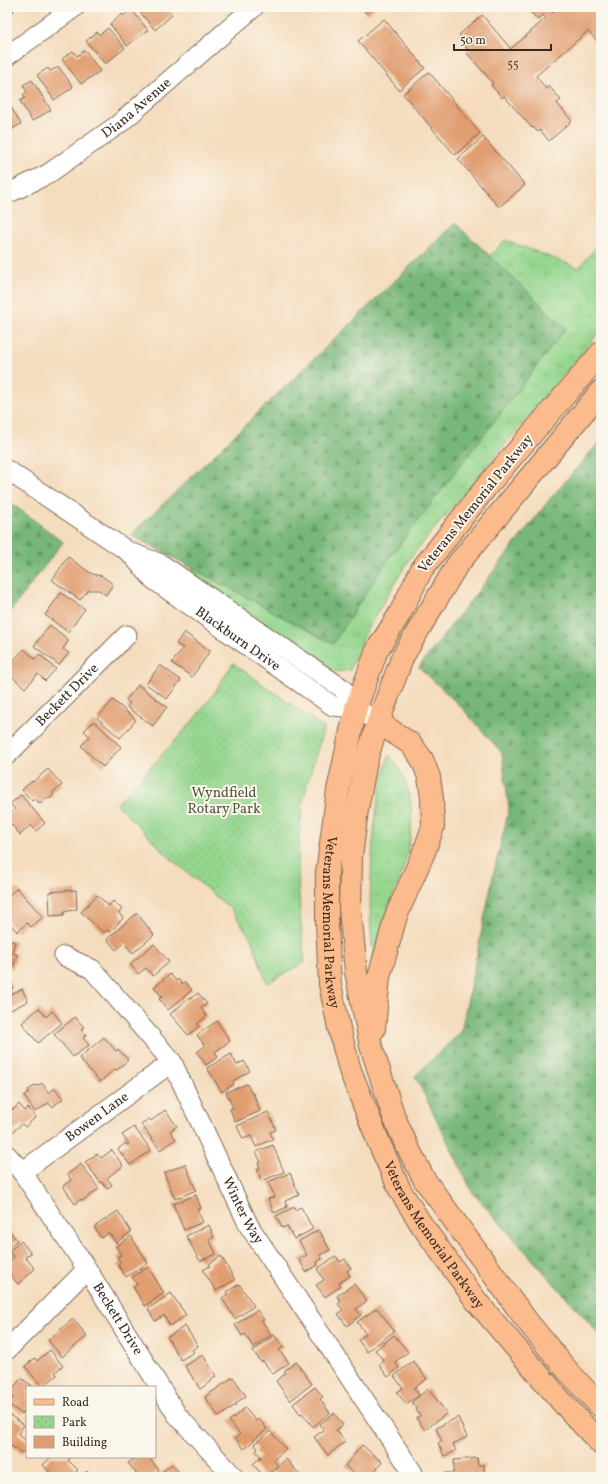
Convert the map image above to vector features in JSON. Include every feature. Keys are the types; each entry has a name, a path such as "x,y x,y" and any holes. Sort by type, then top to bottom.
{"main road":[{"name":"Veterans Memorial Parkway","path":"601,353 487,486 422,569 398,615 377,650 356,708 338,790 327,874 326,923 330,984 339,1028 350,1070 379,1143 400,1190 421,1224 477,1302 562,1402 601,1444"},
{"name":"Veterans Memorial Parkway","path":"601,391 457,565 403,656 378,722 366,761 357,810 352,857 350,910 356,972 371,1046 394,1117 424,1179 527,1322 567,1370 601,1407"},
{"path":"371,1046 379,978 396,916 424,852 433,827 432,798 429,777 422,760 411,744 378,722"}],"street":[{"path":"7,56 74,7"},
{"name":"Diana Avenue","path":"7,194 48,174 119,124 254,7"},
{"name":"Blackburn Drive","path":"7,470 129,552 161,564 343,689 356,708 378,722"},
{"name":"Beckett Drive","path":"7,755 127,635"},
{"name":"Winter Way","path":"64,956 92,969 172,1062 249,1226 413,1473 413,1477"},
{"name":"Bowen Lane","path":"22,1172 172,1062"},
{"name":"Beckett Drive","path":"7,1155 22,1172 87,1269 177,1415 234,1477"},
{"path":"7,1350 87,1269"}],"green space":[{"path":"455,223 566,328 384,565 333,644 131,535"},
{"path":"505,240 579,268 601,241 601,330 410,558 366,631 350,670 337,672 323,667 187,576"},
{"path":"601,440 601,1336 473,1193 415,1076 461,1032 493,876 509,809 502,753 463,709 419,667 550,499"},
{"path":"7,500 63,542 7,616"},
{"name":"Wyndfield Rotary Park","path":"233,663 324,728 306,790 300,828 298,866 301,924 305,962 267,983 251,938 231,909 170,858 117,804 191,723 213,695"},
{"path":"389,755 402,773 408,789 412,817 406,859 390,903 375,965 370,921 373,846 378,800"}],"building":[{"path":"7,7 11,7 14,11 9,14 10,17 7,19"},
{"path":"143,7 166,7 172,15 155,30 139,11"},
{"path":"361,7 375,7 367,14"},
{"path":"526,7 552,7 550,10 553,13 560,7 601,7 601,46 588,31 536,76 546,89 549,86 561,100 557,103 572,121 549,141 540,130 538,132 533,127 532,128 504,96 502,98 491,85 493,83 467,53 469,51 465,46 467,44 459,35 482,15 511,49 546,18 543,15 538,20"},
{"path":"131,9 148,30 127,46 110,24"},
{"path":"384,19 425,68 399,90 358,41"},
{"path":"108,28 125,48 105,64 86,41 97,32 99,35"},
{"path":"85,50 100,71 81,84 62,59 73,51 77,56"},
{"path":"59,67 73,87 54,100 37,75 48,68 50,71"},
{"path":"429,72 480,133 455,155 403,94"},
{"path":"32,80 51,110 32,121 20,101 25,98 23,95 27,92 23,85"},
{"path":"8,102 21,124 7,132 7,103"},
{"path":"483,137 525,185 499,207 458,159"},
{"path":"68,557 92,574 102,576 113,584 106,595 99,590 88,590 80,600 52,580"},
{"path":"61,593 85,609 68,632 45,615"},
{"path":"50,625 69,640 63,649 69,653 59,665 34,646"},
{"path":"184,632 210,651 192,677 172,663 183,648 176,644"},
{"path":"24,649 35,659 39,654 56,669 45,681 38,674 25,688 7,672 7,659 11,663"},
{"path":"160,665 181,680 167,699 146,684"},
{"path":"138,685 167,707 153,726 127,707 130,703 126,700"},
{"path":"113,700 136,720 120,738 97,718"},
{"path":"94,721 121,747 103,767 81,746 90,736 84,731"},
{"path":"48,769 62,785 53,792 53,796 51,798 47,798 40,804 35,798 32,801 22,790"},
{"path":"21,795 45,823 36,831 31,825 20,835 7,819 7,816 15,809 10,804"},
{"path":"17,888 43,917 31,927 27,923 17,932 7,920 7,897"},
{"path":"76,890 77,909 64,912 64,915 50,916 49,892"},
{"path":"97,895 109,906 113,901 122,909 119,913 123,918 110,932 107,930 104,933 81,912"},
{"path":"137,913 154,935 133,953 124,943 116,950 107,939"},
{"path":"7,940 15,942 12,953 17,954 13,968 7,967"},
{"path":"154,944 169,962 153,976 146,968 138,974 130,964"},
{"path":"170,974 176,981 178,979 182,984 185,982 192,990 168,1010 159,999 162,997 154,987"},
{"path":"7,978 13,988 10,989 12,994 22,989 28,1001 7,1012"},
{"path":"198,993 207,1004 201,1008 207,1016 197,1024 199,1026 188,1035 170,1014"},
{"path":"39,1008 46,1017 52,1011 62,1023 38,1043 22,1023"},
{"path":"75,1017 84,1027 81,1030 86,1035 83,1038 89,1045 73,1057 54,1034"},
{"path":"217,1021 230,1041 215,1052 218,1057 206,1065 197,1052 205,1046 197,1035"},
{"path":"104,1037 116,1051 118,1049 128,1060 100,1082 79,1058"},
{"path":"231,1054 237,1065 244,1061 250,1071 233,1081 234,1084 222,1092 207,1068"},
{"path":"42,1083 49,1093 55,1088 63,1099 52,1107 49,1103 35,1112 24,1096 29,1092 28,1090"},
{"path":"247,1084 252,1094 253,1093 260,1111 235,1122 230,1109 233,1108 226,1092"},
{"path":"19,1104 25,1111 28,1108 36,1117 25,1127 22,1124 11,1133 7,1129 7,1111 11,1108 13,1110"},
{"path":"165,1110 177,1126 170,1131 176,1139 160,1150 141,1124 149,1119 151,1121"},
{"path":"268,1112 276,1130 270,1132 273,1139 256,1147 251,1136 243,1139 237,1126"},
{"path":"134,1127 151,1150 130,1165 118,1149 126,1143 127,1145 129,1144 122,1135"},
{"path":"273,1145 284,1172 261,1181 257,1169 260,1168 258,1163 261,1162 256,1152"},
{"path":"112,1150 123,1166 107,1178 112,1185 107,1189 85,1162 97,1154 101,1158"},
{"path":"81,1164 99,1189 75,1204 63,1186 71,1180 68,1174"},
{"path":"185,1164 196,1190 175,1199 164,1173"},
{"path":"290,1173 299,1195 285,1201 287,1207 274,1213 268,1199 275,1197 268,1182"},
{"path":"196,1195 201,1208 197,1210 203,1222 184,1230 173,1204"},
{"path":"294,1207 295,1210 301,1207 313,1229 294,1239 287,1226 282,1228 276,1216"},
{"path":"118,1211 131,1232 116,1243 109,1233 101,1238 94,1227"},
{"path":"209,1225 214,1237 209,1239 216,1254 200,1261 186,1236"},
{"path":"7,1228 17,1240 7,1248"},
{"path":"319,1230 330,1250 320,1255 322,1259 317,1262 318,1265 306,1272 299,1259 307,1255 299,1241"},
{"path":"131,1236 148,1263 126,1277 118,1265 121,1263 117,1257 121,1255 116,1246"},
{"path":"21,1241 31,1253 25,1257 35,1269 18,1284 7,1271 7,1263 14,1257 9,1251"},
{"path":"221,1256 235,1280 216,1291 203,1270"},
{"path":"336,1256 340,1262 345,1259 351,1268 347,1271 350,1276 339,1283 341,1286 325,1297 316,1285 324,1280 317,1269"},
{"path":"148,1267 164,1293 145,1306 133,1287 137,1285 132,1277"},
{"path":"239,1284 254,1306 235,1319 222,1298 228,1294 227,1292"},
{"path":"354,1284 367,1301 356,1309 361,1315 347,1326 338,1314 343,1310 338,1304 341,1302 337,1296"},
{"path":"171,1293 186,1315 170,1326 164,1315 155,1321 148,1309"},
{"path":"377,1308 394,1331 367,1352 358,1340 366,1334 357,1322"},
{"path":"257,1310 264,1320 262,1321 271,1335 253,1347 245,1334 242,1336 235,1325"},
{"path":"73,1319 87,1336 62,1357 48,1340"},
{"path":"185,1326 198,1346 192,1350 194,1352 181,1360 167,1337"},
{"path":"274,1335 284,1347 279,1350 289,1363 273,1374 253,1351"},
{"path":"394,1335 408,1352 395,1362 399,1368 388,1377 379,1365 384,1361 375,1350"},
{"path":"50,1350 63,1366 55,1372 57,1375 41,1386 25,1366 35,1358 37,1361"},
{"path":"203,1355 216,1376 211,1379 212,1381 200,1389 185,1366"},
{"path":"413,1361 427,1379 414,1388 419,1395 406,1404 397,1392 403,1388 394,1376"},
{"path":"296,1362 312,1384 290,1401 276,1381 286,1373 284,1371"},
{"path":"233,1377 246,1396 219,1417 205,1397"},
{"path":"21,1378 33,1386 26,1386 26,1409 22,1414 8,1404 13,1398 8,1395"},
{"path":"315,1387 323,1397 320,1399 330,1413 313,1427 302,1413 300,1414 293,1404"},
{"path":"428,1389 447,1413 425,1430 416,1418 420,1416 412,1402"},
{"path":"245,1408 256,1421 259,1419 267,1429 244,1449 235,1438 240,1434 229,1421"},
{"path":"7,1413 24,1425 18,1434 26,1440 26,1447 22,1453 7,1443"},
{"path":"334,1413 343,1425 336,1430 345,1442 328,1455 314,1437 324,1430 320,1424"},
{"path":"458,1417 467,1437 453,1444 456,1451 444,1456 438,1443 442,1441 436,1428"},
{"path":"270,1431 286,1449 273,1460 278,1466 264,1477 253,1464 261,1457 256,1451 258,1449 254,1444"},
{"path":"362,1445 382,1462 375,1471 383,1477 358,1477 345,1466"},
{"path":"50,1458 70,1458 68,1460 78,1470 71,1477 54,1477 43,1465"},
{"path":"135,1458 149,1458 159,1470 150,1477 139,1477 128,1463"},
{"path":"477,1458 478,1465 484,1465 484,1475 478,1475 479,1477 445,1477 445,1473 454,1473 454,1460"},
{"path":"286,1459 302,1477 273,1477 270,1474"},
{"path":"172,1464 183,1477 156,1477"},
{"path":"87,1471 92,1477 80,1477"}]}
